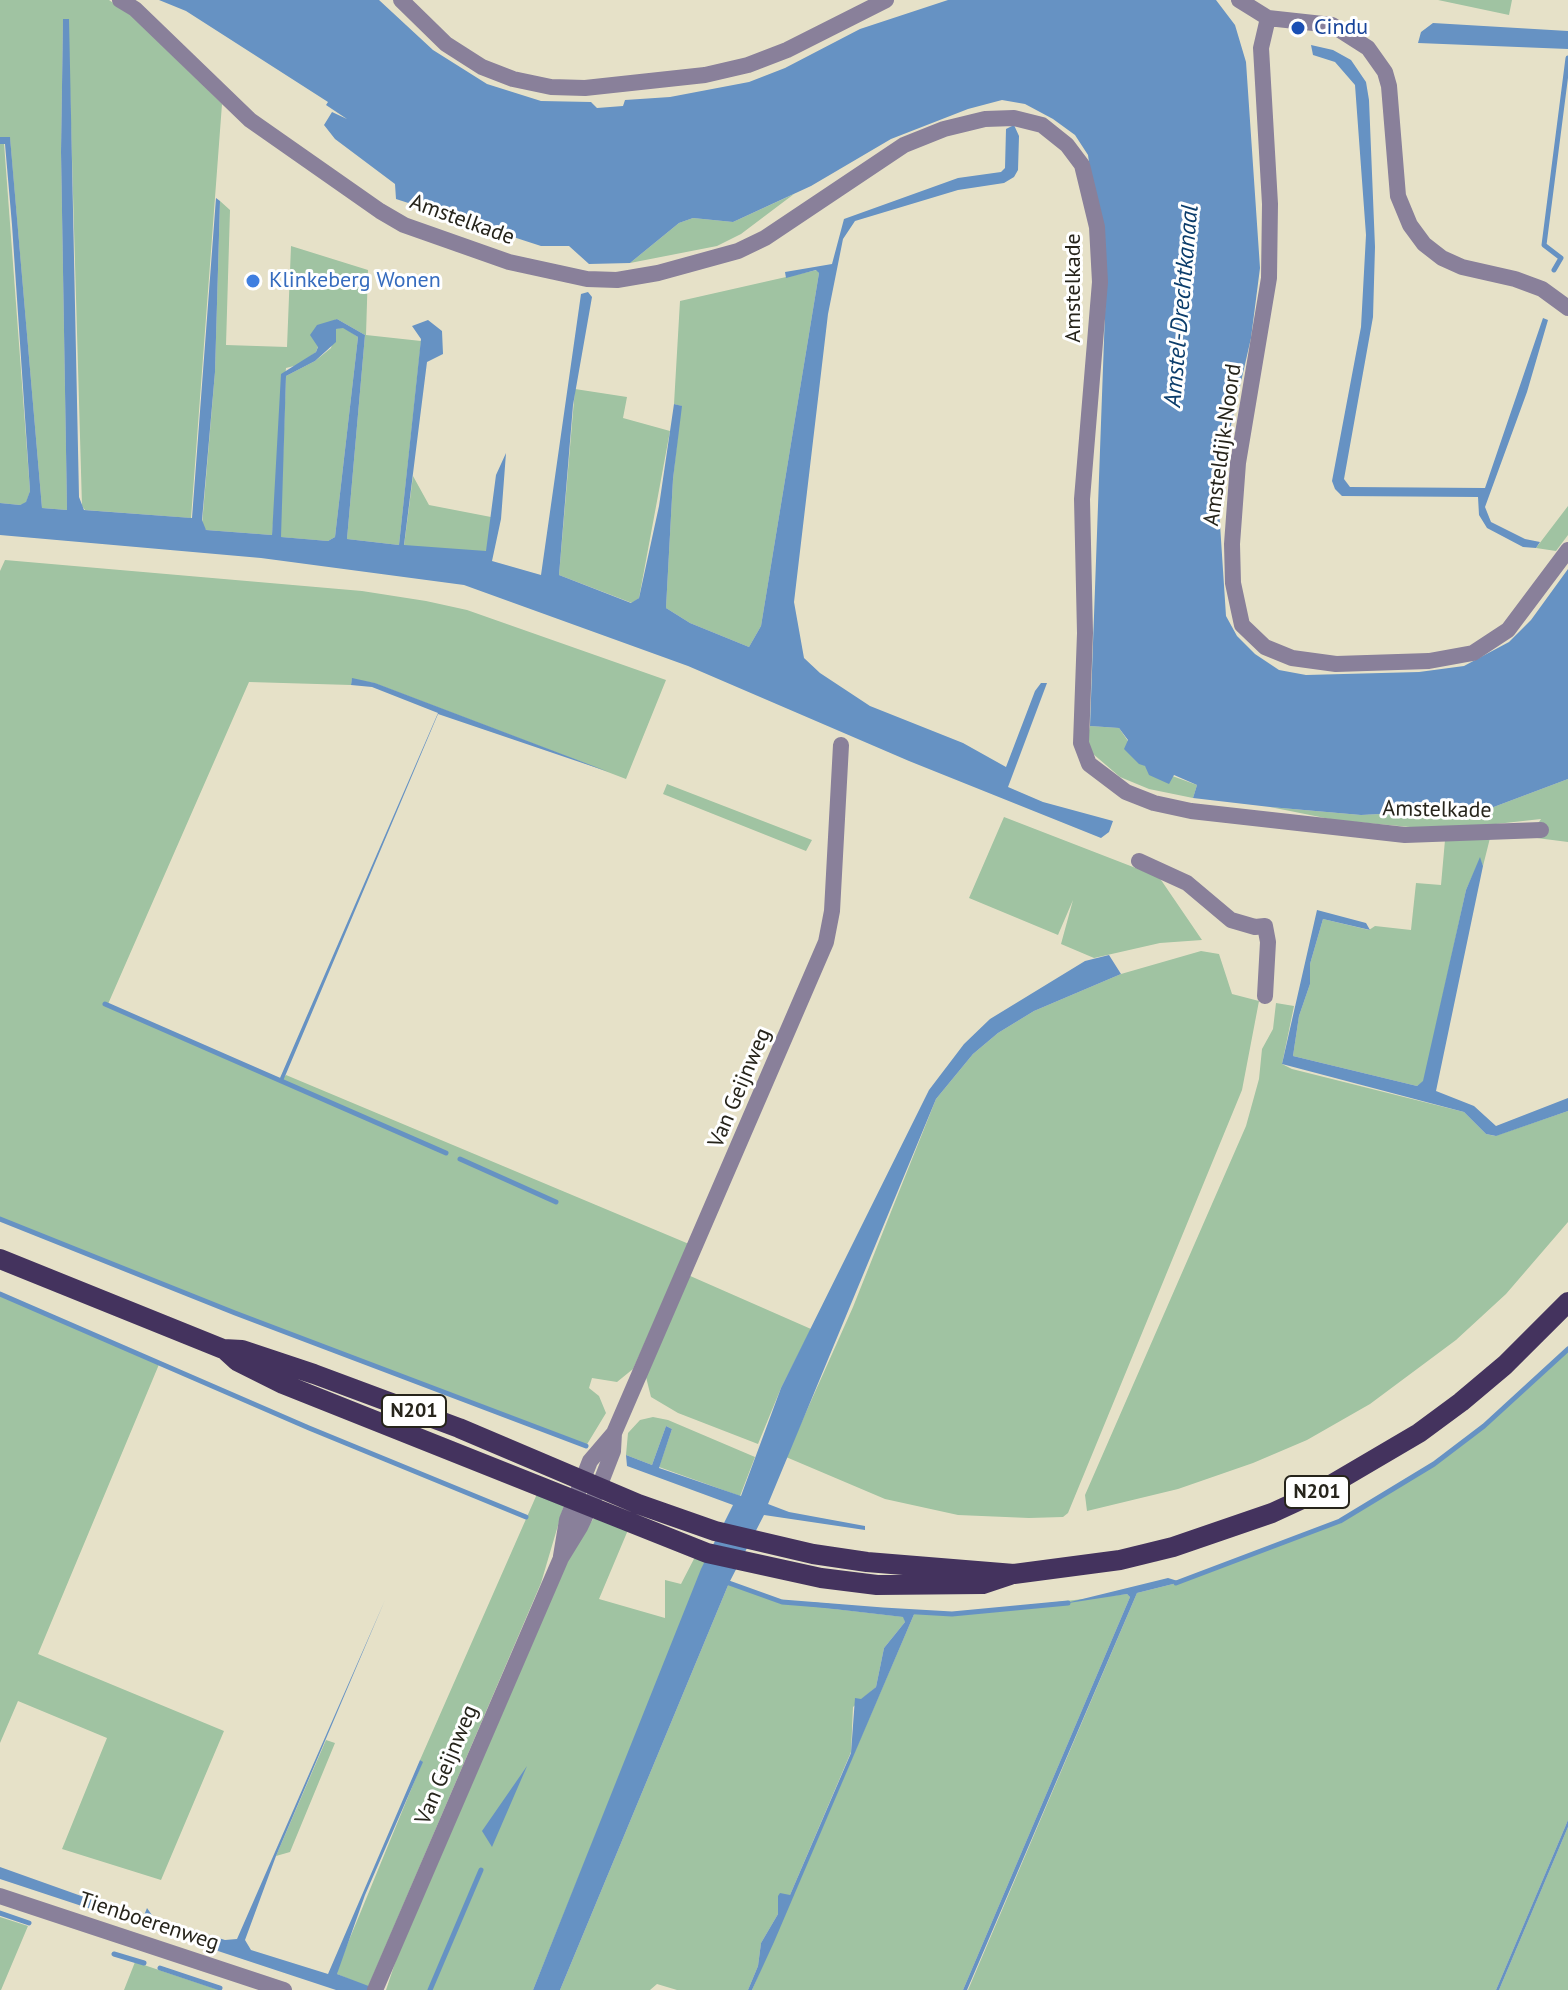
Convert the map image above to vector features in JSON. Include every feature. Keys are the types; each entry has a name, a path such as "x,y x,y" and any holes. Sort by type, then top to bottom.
{"main road":[{"name":"N201","path":"0,1259 223,1349 237,1361 283,1384 707,1553 821,1578 915,1587 983,1584 1014,1574 1120,1560 1173,1547 1259,1518 1322,1490 1395,1448 1461,1402 1505,1365 1568,1302"},
{"name":"N201","path":"223,1349 242,1350 314,1374 459,1428 590,1484 715,1531 764,1544 867,1562 1014,1574"}],"street":[{"name":"Amstelkade","path":"120,0 135,9 250,120 392,218 509,262 587,279 617,280 658,273 738,251 765,238 904,145 944,129 985,119 1014,118 1042,125 1067,145 1082,165 1097,227 1100,282 1082,499 1085,633 1081,743 1089,764 1126,792 1191,811 1405,835 1541,830"},
{"path":"401,0 446,44 482,67 538,85 585,88 705,75 748,65 787,50 886,0"},
{"path":"1239,0 1268,18 1332,25 1368,48 1389,86 1398,196 1410,225 1424,244 1442,258 1462,267 1515,279 1542,289 1568,308"},
{"name":"Amsteldijk-Noord","path":"1268,18 1261,48 1270,204 1269,278 1238,463 1232,544 1233,583 1242,625 1265,647 1292,658 1336,664 1429,661 1473,653 1508,630 1568,550"},
{"name":"Van Geijnweg","path":"376,1986 561,1558 563,1536 582,1505 590,1484 613,1451 614,1433 826,942 832,911 841,745"},
{"path":"1139,861 1187,883 1231,920 1255,927 1265,926 1268,942 1265,996"},
{"name":"Tienboerenweg","path":"0,1896 284,1990"}],"green space":[{"path":"0,0 109,0 132,16 222,104 191,518 85,510 82,506 68,19 63,20 61,152 67,510 42,508 10,138 0,137"},
{"path":"1438,0 1512,0 1509,15"},
{"path":"4,143 30,491 26,503 20,505 0,503 0,144"},
{"path":"794,194 741,234 717,246 630,263 679,223 693,218 733,222"},
{"path":"220,201 230,210 226,345 287,347 291,246 368,270 366,335 421,341 399,545 347,539 365,335 337,319 326,324 316,352 298,365 286,368 272,535 206,530 202,525 215,372"},
{"path":"817,270 819,273 761,626 749,647 690,623 666,608 673,479 681,406 674,404 680,301"},
{"path":"343,327 358,337 335,537 328,541 280,537 286,376 315,361 331,348 336,329"},
{"path":"575,389 627,397 623,418 670,431 639,598 632,603 559,575"},
{"path":"413,476 429,505 491,517 487,552 404,546"},
{"path":"1568,506 1568,535 1556,551 1536,548"},
{"path":"5,560 362,591 426,601 467,610 666,680 626,779 374,683 352,679 351,685 249,682 108,1004 281,1081 286,1075 689,1244 633,1369 617,1382 592,1378 589,1388 599,1396 606,1413 586,1446 235,1313 0,1219 0,571"},
{"path":"1090,726 1119,728 1145,766 1197,785 1193,798 1149,789 1120,777 1085,747"},
{"path":"1568,779 1568,842 1529,837 1541,819 1442,830 1335,820 1270,807 1361,815 1491,808"},
{"path":"667,784 812,840 806,851 663,794"},
{"path":"1004,817 1159,877 1202,940 1160,943 1094,958 1061,944 1073,900 1058,935 969,898"},
{"path":"1490,838 1483,866 1480,859 1466,890 1424,1081 1417,1086 1293,1056 1299,1016 1310,984 1310,964 1323,919 1369,930 1375,926 1411,930 1416,883 1441,885 1445,840"},
{"path":"1201,951 1219,954 1232,994 1259,1001 1242,1090 1068,1513 1063,1517 1029,1518 958,1515 885,1499 786,1457 853,1307 936,1099 973,1054 998,1033 1034,1011 1121,974"},
{"path":"1276,1003 1294,1006 1282,1064 1292,1069 1464,1112 1486,1134 1495,1136 1568,1111 1568,1222 1506,1294 1456,1340 1370,1404 1307,1440 1253,1463 1178,1489 1087,1511 1085,1495 1246,1126 1259,1079 1262,1049 1273,1029"},
{"path":"688,1275 811,1329 781,1388 758,1444 678,1413 651,1397 646,1377"},
{"path":"0,1294 160,1362 38,1654 224,1731 161,1880 62,1849 107,1738 18,1701 0,1743"},
{"path":"1568,1349 1568,1820 1496,1990 968,1990 1137,1593 1181,1582 1340,1521 1434,1464 1484,1426"},
{"path":"653,1417 668,1420 755,1457 740,1496 659,1467 672,1429 666,1426 652,1465 626,1455 628,1433 640,1420"},
{"path":"537,1494 564,1505 541,1583 368,1987 337,1974 338,1967 422,1763 420,1760"},
{"path":"594,1518 628,1530 599,1599 665,1618 665,1580 681,1584 696,1555 707,1559 533,1990 386,1990 404,1936 522,1658 577,1542"},
{"path":"729,1583 782,1602 810,1602 809,1606 904,1617 905,1622 884,1648 876,1687 853,1707 851,1752 790,1895 779,1903 778,1914 761,1943 758,1966 748,1990 677,1990 657,1984 650,1990 560,1990"},
{"path":"1127,1594 1130,1597 963,1990 752,1990 915,1612 952,1614"},
{"path":"326,1740 335,1743 290,1852 276,1856"},
{"path":"1568,1827 1568,1990 1499,1990"},
{"path":"0,1917 28,1926 1,1990 0,1990"},
{"path":"135,1962 219,1990 124,1990"}],"water":[{"name":"Amstel-Drechtkanaal","path":"159,0 379,0 433,50 487,84 541,101 591,102 597,108 623,106 625,100 670,97 749,82 785,68 860,29 948,0 1216,0 1235,25 1246,62 1260,268 1251,338 1227,443 1219,509 1226,616 1237,636 1255,654 1279,670 1306,675 1419,672 1464,666 1509,642 1531,620 1568,569 1568,779 1491,808 1361,815 1270,807 1193,798 1197,785 1174,775 1169,784 1149,775 1145,766 1124,749 1128,740 1119,728 1090,726 1106,285 1088,155 1075,135 1053,119 1025,104 1002,100 968,109 891,139 811,186 733,222 693,218 679,223 630,263 589,264 569,246 541,246 396,199 395,184 335,139 324,125 332,112 347,119 326,105 328,102 186,11"},
{"path":"63,19 69,19 79,497 84,510 192,518 216,198 220,201 215,372 202,520 206,530 272,535 281,374 316,352 318,347 310,335 317,325 337,319 365,335 347,539 399,545 421,339 412,326 428,320 442,331 443,354 427,362 404,545 486,551 496,475 506,453 501,519 492,561 541,575 581,294 588,292 592,297 573,405 559,575 631,603 639,598 659,506 674,404 682,406 673,479 666,608 690,623 749,647 761,626 819,273 816,270 786,278 785,272 832,264 844,219 958,178 1001,172 1005,168 1006,129 1014,125 1019,136 1018,170 1014,177 1004,183 958,190 855,221 843,239 828,314 794,602 804,658 820,673 870,706 963,743 1006,767 1035,691 1041,683 1047,683 1008,787 1043,802 1113,821 1109,832 1101,838 909,761 688,666 464,585 261,558 0,535 0,503 20,505 26,502 30,491 12,225 5,144 0,144 0,137 10,137 42,508 67,510 61,152","holes":["343,328 358,337 335,537 328,541 281,537 286,376 315,361 336,342 336,329"]},
{"path":"1433,23 1568,31 1568,49 1418,43 1421,32"},
{"path":"1311,45 1333,50 1351,60 1366,82 1369,100 1375,247 1373,317 1344,479 1350,487 1485,488 1543,318 1548,320 1527,392 1485,507 1491,522 1525,539 1540,542 1536,548 1523,547 1487,528 1479,515 1478,497 1342,496 1335,489 1332,481 1361,327 1366,235 1355,85 1335,62 1313,55"},
{"path":"352,678 375,683 609,772 438,714 283,1081 280,1078 438,713 372,687 351,685"},
{"path":"1480,857 1483,866 1436,1091 1474,1106 1496,1126 1568,1098 1568,1111 1496,1136 1486,1134 1464,1112 1282,1064 1317,910 1366,923 1370,930 1323,919 1310,964 1310,984 1299,1016 1293,1056 1417,1086 1423,1081 1466,890"},
{"path":"1109,955 1121,974 1034,1011 998,1033 973,1054 936,1099 768,1504 789,1512 865,1526 865,1530 764,1515 729,1583 560,1990 533,1990 701,1569 733,1505 627,1466 626,1455 652,1465 666,1426 672,1429 659,1468 741,1496 781,1388 929,1090 964,1044 990,1019 1085,961"},
{"path":"1168,1578 1181,1582 1137,1593 967,1990 963,1990 1130,1597 1127,1594 1062,1604"},
{"path":"385,1600 276,1856 245,1940 251,1950 328,1974 420,1760 423,1762 365,1895 337,1974 379,1990 336,1990 0,1879 0,1867 143,1918 147,1908 154,1918 225,1940 237,1939"},
{"path":"810,1602 915,1612 774,1942 752,1990 748,1990 758,1966 761,1943 778,1914 778,1896 780,1893 790,1895 851,1753 855,1698 861,1699 876,1687 884,1648 905,1622 903,1617 808,1606"},
{"path":"527,1766 492,1847 482,1831"},
{"path":"1568,1820 1568,1827 1499,1990 1496,1990"}],"waterway":[{"path":"1554,270 1561,258 1544,245 1568,58"},
{"path":"105,1004 446,1153"},
{"path":"460,1159 556,1202"},
{"path":"0,1219 235,1313 586,1446"},
{"path":"0,1294 309,1428 526,1517"},
{"path":"1176,1583 1340,1521 1434,1464 1484,1426 1568,1349"},
{"path":"729,1583 782,1602 883,1610 952,1614 1068,1603"},
{"path":"430,1990 481,1870"},
{"path":"0,1913 29,1923"},
{"path":"114,1954 144,1963"},
{"path":"160,1968 220,1988"}],"place":[{"name":"Cindu","path":"1298,28"},
{"name":"Klinkeberg Wonen","path":"253,281"}]}
